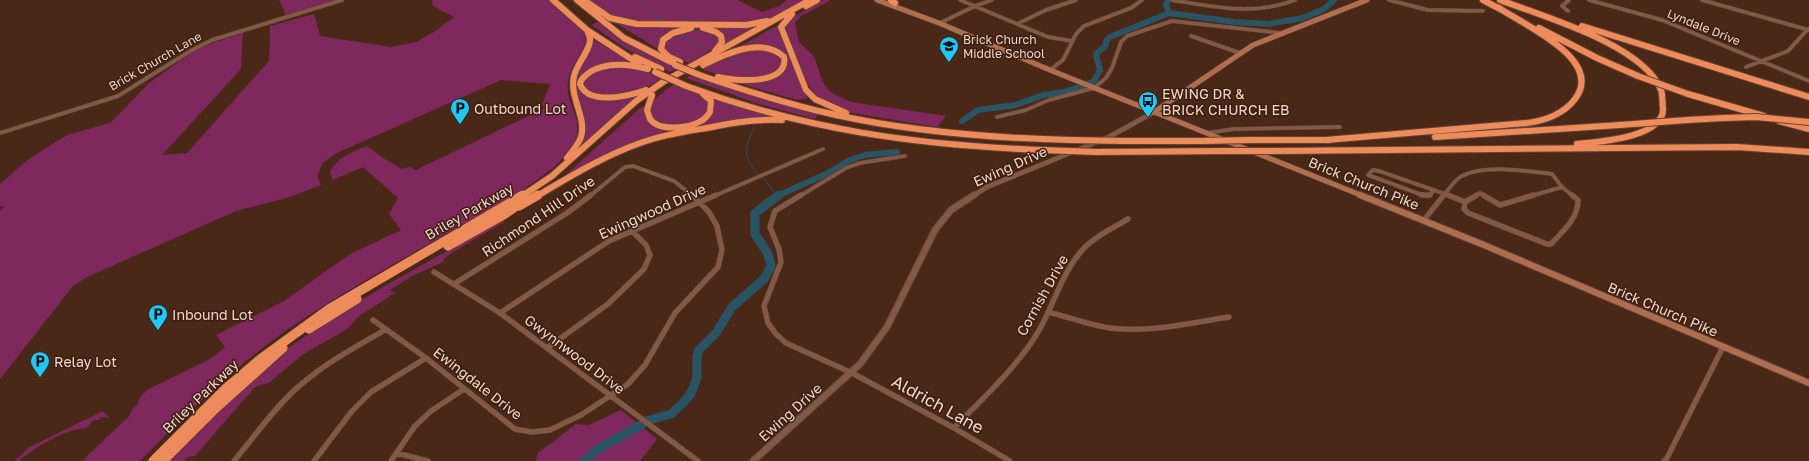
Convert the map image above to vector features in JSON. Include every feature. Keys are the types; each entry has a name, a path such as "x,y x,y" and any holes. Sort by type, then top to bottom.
{"highway":[{"path":"553,0 587,30 655,70 690,86 810,124"},
{"path":"560,0 601,34 655,70"},
{"path":"577,0 624,38 704,75 775,101 859,120 934,132 1039,140 1326,140 1449,136 1724,118 1756,117 1809,122"},
{"path":"584,0 610,18 621,22 665,24 751,24 770,20 792,12"},
{"name":"Briley Parkway","path":"792,12 810,0"},
{"name":"Briley Parkway","path":"164,461 213,411 289,342 353,301 505,214 553,182 652,95 700,64 792,12 817,0"},
{"path":"1483,0 1597,58 1638,76 1688,94 1809,129"},
{"path":"1500,0 1586,33 1621,50 1643,66 1653,76 1660,86 1664,96 1661,118 1651,127 1633,135 1608,141 1514,149"},
{"path":"1506,0 1552,17 1809,97"},
{"path":"595,8 627,34 678,63"},
{"path":"1326,140 1527,123 1547,119 1571,105 1580,94 1582,79 1572,58 1545,37 1499,8"},
{"path":"792,12 782,27 806,90 810,95 822,103 846,113"},
{"path":"670,58 661,49 661,44 667,36 673,33 698,28 716,32 722,38 721,45 700,64"},
{"path":"511,203 564,161 580,139 582,123 572,82 589,44 590,39 587,30"},
{"path":"700,64 732,52 748,48 763,48 776,51 783,56 785,61 784,66 778,72 757,80 736,81 704,75"},
{"name":"Briley Parkway","path":"153,461 225,389 295,333 329,309 511,203 552,176 636,101 663,82 700,64"},
{"path":"655,70 629,65 603,67 586,74 581,79 580,84 589,94 611,98 636,94 663,82"},
{"path":"713,76 776,97 846,113 930,127 1039,140"},
{"path":"652,95 646,107 649,118 657,124 667,127 684,127 704,120 712,110 712,104 709,98 690,86"},
{"path":"690,86 761,106 847,127 921,139 1003,148"},
{"path":"505,214 614,154 645,141 669,135 757,120 787,120 907,141 961,146 1097,152 1737,147 1809,152"}],"main road":[{"name":"Brick Church Pike","path":"879,0 1075,81 1424,220 1809,383"},
{"name":"Brick Church Pike","path":"887,0 908,11"},
{"name":"Ewing Drive","path":"1154,112 1253,45 1367,0"}],"street":[{"name":"Brick Church Lane","path":"0,133 118,96 192,50 212,40 342,0"},
{"path":"960,0 1048,37 1072,41"},
{"path":"940,24 975,6 992,0"},
{"path":"1017,24 1046,10 1076,0"},
{"path":"1050,70 1063,60 1076,34 1084,26 1131,8 1142,0"},
{"path":"1172,0 1251,10 1269,8 1295,0"},
{"path":"1389,0 1428,10 1483,11"},
{"path":"1568,11 1562,6 1569,0"},
{"name":"Lyndale Drive","path":"1589,0 1662,20 1764,61 1809,81"},
{"path":"1702,0 1808,29 1788,50 1746,67"},
{"path":"997,117 1026,110 1049,100 1092,87 1106,78 1121,42 1127,36 1172,21 1282,33"},
{"path":"1191,36 1240,53"},
{"name":"Ewing Drive","path":"753,461 852,373 875,345 887,327 926,244 934,230 951,210 987,187 1109,137 1154,112"},
{"path":"1206,133 1234,129 1340,127"},
{"name":"Ewingwood Drive","path":"500,313 590,252 609,241 823,149"},
{"name":"Aldrich Lane","path":"905,156 860,163 846,168 775,211 770,227 779,251 781,262 777,276 764,302 764,315 770,328 786,343 852,373 954,428 1010,461"},
{"name":"Ewingdale Drive","path":"373,320 426,358 515,429 532,432 550,430 581,415 612,396 628,384 645,365 675,314 718,267 722,250 717,226 709,212 700,202 674,180 633,166"},
{"name":"Richmond Hill Drive","path":"454,284 566,213 605,185 625,167 633,166"},
{"path":"1434,190 1429,196 1425,196 1368,175 1373,170 1379,170 1446,194 1465,202"},
{"path":"1424,220 1460,176 1473,172 1492,170 1552,174 1562,187 1578,200 1579,205 1578,210 1567,227 1551,244 1468,213 1464,209 1465,202"},
{"path":"1465,202 1480,193 1500,205 1562,187"},
{"name":"Cornish Drive","path":"954,428 1019,358 1035,336 1072,264 1080,252 1099,236 1128,219"},
{"path":"547,348 608,304 644,269 650,255 646,245 632,231"},
{"name":"Gwynnwood Drive","path":"434,272 500,313 698,461"},
{"path":"1048,312 1109,328 1123,329 1156,329 1229,317"},
{"path":"234,461 282,404 307,379 335,359 385,330"},
{"path":"1664,461 1667,458 1723,347"},
{"path":"314,461 352,411 371,392 426,358"},
{"path":"391,461 415,426 426,416 464,389"},
{"path":"396,453 428,461"}],"shaded area":[{"path":"279,0 336,0 286,15"},
{"path":"432,0 549,0 581,29 586,40 571,70 568,81 569,98 577,121 578,129 572,147 549,171 514,195 352,288 276,338 215,388 140,461 82,461 129,416 133,408 137,406 139,399 147,390 210,359 225,347 216,335 284,301 350,254 401,230 389,214 398,198 363,167 333,180 330,173 332,167 340,159 367,146 383,158 402,169 410,167 416,170 545,108 542,105 550,84 501,80 335,154 323,163 317,176 321,185 290,197 236,211 87,277 73,286 0,379 0,210 4,207 0,206 0,184 27,160 67,135 110,123 149,83 198,48 243,33 241,69 162,155 187,153 269,61 270,26 314,14 320,36 391,47 416,42 434,32 454,17 433,6"},
{"path":"588,0 737,0 762,12 779,6 787,0 803,0 771,18 757,22 646,23 614,18"},
{"path":"823,0 831,0 801,16 795,23 799,42 814,56 822,80 829,91 851,102 946,116 937,127 847,112 816,97 802,73 784,32 784,24"},
{"path":"611,20 754,27 724,45 724,43 711,28 693,27 663,38 658,44 658,49"},
{"path":"598,22 636,48 677,68 670,72 625,48 591,25"},
{"path":"780,24 807,97 805,99 797,100 742,84 757,81 786,66 787,58 779,51 737,48"},
{"path":"687,30 702,30 718,36 718,46 689,63 671,55 664,47 665,44 673,36"},
{"path":"594,40 634,64 608,65 578,80 587,95 638,95 581,146 579,146 583,137 575,87 577,74"},
{"path":"755,49 769,51 780,57 782,63 765,75 755,78 733,78 702,69 726,55"},
{"path":"610,67 642,69 661,78 644,89 623,95 602,95 584,86 583,82 591,73"},
{"path":"692,75 761,99 818,114 815,119 756,103 686,78"},
{"path":"674,84 708,100 709,108 707,113 699,120 685,125 670,124 656,120 651,116 650,106 652,101"},
{"path":"715,99 777,117 656,136 559,181 640,108 644,106 644,114 650,122 671,129 711,116 715,108 713,100"},
{"path":"505,219 504,222 451,253 444,259 443,262 412,276 390,290 395,293 359,316 347,329 302,355 270,382 255,387 195,456 188,457 185,460 186,461 168,461 250,380 288,348 326,322 388,284"},
{"path":"621,410 657,439 640,461 536,461 538,453 576,424 589,425"},
{"path":"103,411 110,418 101,417 98,420 94,420 86,428 77,429 59,435 33,450 18,461 15,461 28,448"}],"waterway":[{"path":"641,0 640,3 660,20"},
{"path":"1168,0 1166,5 1169,13"},
{"path":"1169,13 1235,22 1269,24 1303,18 1324,9 1334,0"},
{"path":"962,121 978,110 1016,105 1043,95 1064,92 1081,87 1094,81 1100,70 1096,54 1106,45 1106,41 1110,37 1169,13"},
{"path":"680,35 708,50"},
{"path":"725,57 745,65 752,70"},
{"path":"754,129 748,141 747,153 753,169 758,174"},
{"path":"779,195 824,175 850,160 865,155 897,152"},
{"path":"763,178 773,190 775,196"},
{"path":"584,461 597,450 649,420 671,414 690,395 697,378 697,356 699,350 716,333 732,307 764,279 771,266 768,254 755,234 755,213 779,195"}],"place":[{"name":"Brick Church Middle School","path":"949,63"},
{"name":"EWING DR & BRICK CHURCH EB","path":"1148,118"},
{"name":"Outbound Lot","path":"460,125"},
{"name":"Inbound Lot","path":"158,331"},
{"name":"Relay Lot","path":"40,378"}]}
